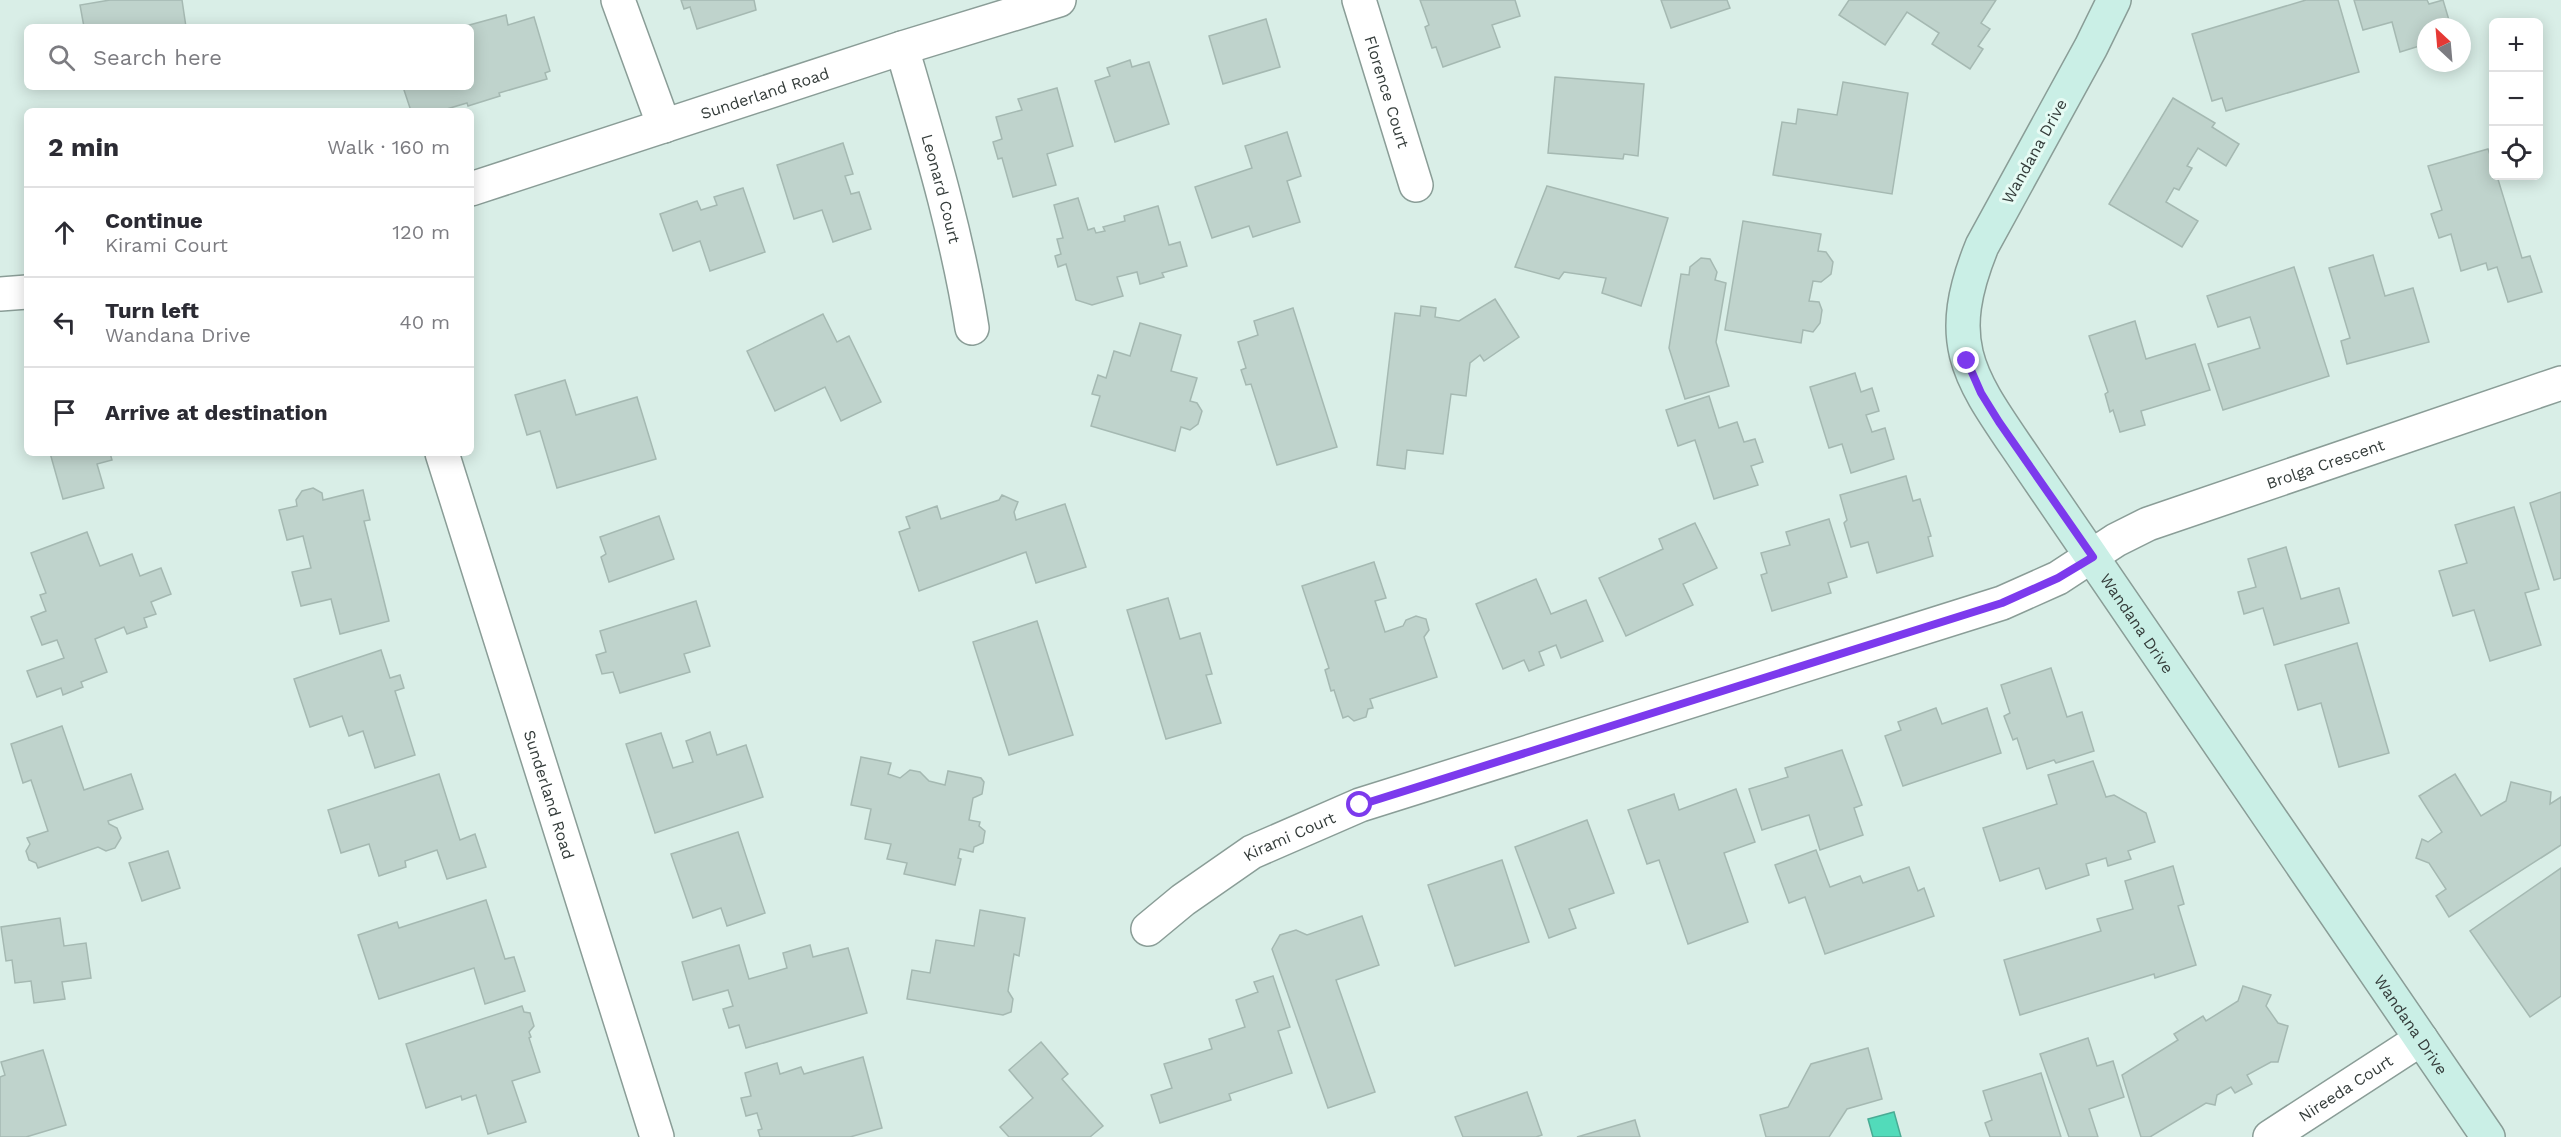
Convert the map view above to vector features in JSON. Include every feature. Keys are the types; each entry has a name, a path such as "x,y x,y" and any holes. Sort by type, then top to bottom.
{"street":[{"path":"618,0 664,126"},
{"name":"Sunderland Road","path":"474,188 902,48 1059,0"},
{"name":"Florence Court","path":"1359,0 1416,185"},
{"name":"Wandana Drive","path":"2114,0 2091,47 1982,246 1966,288 1962,324 1967,361 1981,393 2026,462 2488,1137"},
{"name":"Wandana Drive","path":"2091,47 2122,0"},
{"name":"Leonard Court","path":"902,48 949,210 972,328"},
{"path":"0,294 24,292"},
{"name":"Brolga Crescent","path":"2093,557 2116,540 2148,524 2561,383"},
{"name":"Sunderland Road","path":"443,456 657,1137"},
{"name":"Kirami Court","path":"1148,929 1183,900 1252,852 1360,805 2002,603 2058,578 2093,557"},
{"name":"Nireeda Court","path":"2270,1137 2421,1039"}],"shaded area":[{"path":"1894,1112 1901,1137 1873,1137 1868,1119"}],"building":[{"path":"110,0 182,0 186,24 83,24 80,5"},
{"path":"681,0 754,0 756,10 697,29 690,7 684,9"},
{"path":"1420,0 1515,0 1520,16 1492,25 1500,47 1443,67 1436,47 1432,48 1425,27 1429,25"},
{"path":"1661,0 1727,0 1730,8 1671,28"},
{"path":"1849,0 1996,0 1981,23 1990,29 1978,46 1983,49 1970,69 1932,44 1939,33 1907,12 1885,45 1839,15"},
{"path":"2306,0 2338,0 2359,72 2226,111 2222,98 2212,101 2192,34"},
{"path":"2354,0 2427,0 2429,4 2443,0 2448,18 2417,18 2417,47 2400,52 2392,22 2363,30"},
{"path":"506,15 508,25 534,17 550,71 545,73 547,79 499,93 500,96 468,106 467,103 450,108 410,108 404,90 474,90 473,24"},
{"path":"1266,19 1280,67 1223,84 1209,36"},
{"path":"1130,60 1132,67 1149,62 1169,124 1115,142 1095,81 1110,76 1107,68"},
{"path":"1555,77 1644,84 1638,156 1624,154 1623,159 1548,153"},
{"path":"1843,82 1908,93 1892,194 1773,175 1782,122 1796,124 1798,109 1837,115"},
{"path":"1057,88 1073,146 1047,154 1056,185 1013,197 1002,158 998,159 993,142 1002,139 996,117 1022,110 1018,99"},
{"path":"2173,98 2215,123 2212,127 2239,144 2226,166 2198,148 2187,166 2192,168 2179,190 2174,188 2166,202 2198,221 2182,247 2109,204"},
{"path":"1287,132 1301,176 1287,181 1300,222 1253,237 1249,226 1212,238 1195,187 1252,168 1245,146"},
{"path":"843,143 853,174 845,176 851,194 859,192 871,229 833,242 822,210 794,219 777,165"},
{"path":"2488,149 2489,180 2498,180 2522,258 2530,256 2542,292 2508,302 2497,267 2488,270 2486,263 2461,271 2451,234 2439,238 2431,214 2442,210 2428,166"},
{"path":"1547,186 1668,218 1641,306 1602,293 1606,278 1564,272 1559,279 1515,267"},
{"path":"743,188 765,252 710,271 700,241 673,251 660,214 697,201 701,210 717,205 714,197"},
{"path":"1078,198 1088,230 1094,228 1096,233 1105,231 1103,227 1125,221 1124,216 1158,206 1169,245 1180,242 1187,266 1162,273 1164,277 1140,284 1137,272 1117,277 1123,296 1092,305 1076,300 1066,264 1058,267 1055,256 1061,254 1057,239 1063,238 1054,205"},
{"path":"1743,221 1821,234 1818,251 1826,252 1833,262 1831,274 1821,282 1813,281 1809,301 1819,302 1822,310 1820,323 1813,332 1803,330 1801,343 1725,330"},
{"path":"2373,255 2385,296 2413,288 2429,342 2347,364 2341,341 2350,338 2329,268"},
{"path":"1701,258 1710,259 1717,272 1715,280 1726,283 1716,342 1729,386 1685,399 1669,348 1681,274 1689,275 1690,267"},
{"path":"2294,267 2329,376 2223,410 2208,364 2260,348 2250,317 2218,327 2207,296"},
{"path":"1495,299 1519,337 1484,361 1480,355 1470,363 1466,396 1451,394 1443,454 1407,450 1405,469 1377,465 1395,313 1420,316 1421,306 1436,308 1435,317 1459,321"},
{"path":"1293,308 1337,447 1277,465 1251,384 1246,385 1241,370 1246,368 1238,342 1258,335 1254,321"},
{"path":"823,314 837,342 849,336 881,402 841,421 825,387 775,411 747,351"},
{"path":"2135,321 2146,359 2195,344 2210,390 2141,411 2145,425 2120,432 2113,410 2110,412 2105,394 2108,392 2089,336"},
{"path":"1140,323 1181,335 1171,371 1197,378 1190,401 1197,403 1202,411 1198,424 1190,430 1181,427 1175,451 1091,426 1100,396 1092,394 1098,375 1106,378 1114,351 1130,356"},
{"path":"1855,373 1861,392 1872,388 1879,411 1866,415 1872,432 1885,428 1894,459 1851,473 1842,444 1829,448 1810,387"},
{"path":"565,380 576,415 637,397 656,459 557,488 540,431 527,435 515,395"},
{"path":"1709,396 1719,428 1737,422 1744,442 1755,439 1763,462 1751,466 1758,485 1714,499 1695,440 1678,446 1666,410"},
{"path":"51,456 111,456 112,460 97,464 104,488 63,499"},
{"path":"1906,476 1913,501 1920,499 1931,536 1928,537 1933,556 1877,573 1868,542 1851,547 1844,523 1847,520 1840,495"},
{"path":"313,488 322,493 323,500 363,490 370,520 364,521 389,621 340,634 331,599 301,606 292,572 311,568 303,536 287,540 279,510 297,506 296,500 302,491"},
{"path":"2561,492 2561,578 2554,580 2530,503"},
{"path":"1002,495 1018,502 1014,512 1016,520 1065,504 1086,567 1036,583 1026,552 919,591 899,532 910,528 906,517 937,506 941,519 999,500"},
{"path":"2514,507 2539,589 2525,593 2541,645 2490,661 2474,610 2453,616 2439,571 2467,563 2455,525"},
{"path":"659,516 674,559 609,582 601,557 606,554 600,537"},
{"path":"1829,519 1847,577 1828,583 1831,593 1772,611 1761,575 1767,573 1761,553 1790,545 1786,532"},
{"path":"1695,523 1717,568 1683,584 1693,605 1626,636 1599,578 1663,549 1659,539"},
{"path":"87,532 100,566 132,554 140,576 161,568 171,594 151,602 156,614 144,618 147,627 127,634 124,627 95,639 107,672 81,682 83,687 63,695 61,688 37,697 27,671 64,658 57,640 42,645 31,617 46,611 40,595 46,593 31,553"},
{"path":"2286,547 2301,599 2339,588 2349,623 2274,645 2263,608 2244,614 2238,592 2256,587 2248,559"},
{"path":"1374,562 1386,598 1375,601 1385,632 1403,626 1406,620 1416,616 1426,619 1429,630 1424,637 1437,677 1370,699 1373,708 1368,709 1366,717 1354,721 1348,716 1343,718 1334,690 1331,691 1325,670 1329,668 1302,586"},
{"path":"1536,579 1551,614 1586,600 1603,641 1561,658 1556,645 1539,652 1544,665 1529,671 1524,660 1503,669 1476,604"},
{"path":"1168,598 1180,639 1200,633 1212,674 1206,675 1221,723 1166,739 1127,610"},
{"path":"696,601 710,646 684,654 690,672 620,693 613,672 602,674 596,655 606,652 600,631"},
{"path":"1037,621 1073,735 1009,755 973,642"},
{"path":"2357,643 2389,753 2339,767 2321,703 2298,710 2285,665"},
{"path":"381,650 390,678 400,675 404,688 395,691 415,755 375,768 363,731 349,736 342,716 310,727 294,679"},
{"path":"2051,668 2067,717 2082,712 2094,751 2027,769 2017,738 2013,740 2004,716 2010,713 2001,685"},
{"path":"1936,708 1942,724 1987,708 2001,753 1903,786 1885,736 1901,730 1898,722"},
{"path":"62,726 84,790 131,774 143,809 108,821 117,828 121,838 115,848 106,851 98,847 38,868 36,863 29,860 26,851 30,844 27,838 48,831 31,780 23,783 11,744"},
{"path":"710,732 717,755 746,745 763,797 655,833 626,744 661,733 673,768 693,762 686,741"},
{"path":"1842,750 1862,805 1854,808 1863,835 1820,850 1809,815 1762,830 1749,789 1788,777 1785,768"},
{"path":"861,757 891,763 888,774 900,778 910,770 920,772 929,781 945,785 948,771 981,778 984,782 982,794 973,798 969,820 980,822 979,826 985,831 983,843 974,847 973,852 960,849 958,858 961,859 955,885 904,874 907,863 887,859 891,844 865,839 871,809 851,805"},
{"path":"2093,761 2106,797 2114,795 2146,813 2155,842 2128,851 2131,859 2108,866 2106,858 2086,864 2089,875 2046,889 2039,868 2000,881 1983,828 2057,804 2048,775"},
{"path":"439,774 460,840 475,834 486,867 447,879 437,850 405,861 406,867 379,876 369,844 341,853 328,810"},
{"path":"2455,774 2481,816 2506,801 2511,782 2551,792 2550,804 2561,797 2561,845 2449,917 2436,896 2446,889 2429,863 2416,858 2422,839 2428,842 2442,832 2419,796"},
{"path":"1736,789 1755,842 1724,853 1748,922 1688,944 1659,860 1647,864 1628,810 1674,794 1679,810"},
{"path":"1587,820 1614,893 1569,909 1576,928 1549,938 1515,847"},
{"path":"738,832 765,913 727,926 721,908 693,918 671,854"},
{"path":"1816,850 1830,887 1860,876 1863,883 1909,867 1918,891 1924,888 1934,916 1825,954 1805,897 1789,903 1775,865"},
{"path":"168,851 180,888 142,901 129,863"},
{"path":"1502,860 1529,942 1455,966 1428,885"},
{"path":"2173,866 2184,904 2178,906 2196,965 2155,978 2154,974 2020,1015 2004,960 2101,931 2097,919 2133,909 2125,881"},
{"path":"2561,868 2561,996 2530,1017 2470,931"},
{"path":"486,900 505,959 514,957 525,991 485,1004 474,968 379,999 358,935 397,922 399,928"},
{"path":"980,910 1025,918 1019,956 1014,954 1008,991 1013,999 1011,1012 1003,1015 907,999 912,970 930,973 936,940 974,946"},
{"path":"1362,916 1379,965 1336,980 1375,1092 1328,1108 1272,949 1280,935 1296,930 1307,935"},
{"path":"60,918 64,946 86,943 91,978 62,982 65,999 34,1003 31,981 15,983 12,960 6,961 1,927"},
{"path":"739,945 749,979 787,968 783,953 810,945 813,957 848,948 867,1013 746,1048 739,1025 729,1028 723,1009 733,1006 728,990 693,1000 682,962"},
{"path":"1273,976 1290,1027 1278,1031 1292,1073 1229,1094 1231,1100 1160,1123 1151,1095 1172,1088 1164,1064 1212,1049 1209,1039 1245,1027 1236,1000 1258,992 1254,982"},
{"path":"2243,986 2271,995 2266,1006 2278,1023 2288,1026 2278,1062 2271,1062 2247,1075 2252,1084 2235,1093 2231,1087 2217,1095 2215,1105 2206,1103 2150,1137 2141,1137 2122,1075 2178,1040 2174,1034 2203,1016 2206,1021 2238,1001"},
{"path":"522,1006 524,1012 530,1013 534,1026 529,1032 531,1037 529,1038 540,1072 512,1081 526,1122 488,1134 476,1095 462,1100 461,1096 426,1108 406,1044"},
{"path":"2088,1038 2097,1066 2113,1061 2124,1097 2089,1109 2098,1137 2069,1137 2040,1054"},
{"path":"1041,1042 1068,1074 1062,1079 1103,1126 1090,1137 1009,1137 1000,1127 1033,1098 1009,1070"},
{"path":"1868,1048 1882,1099 1847,1109 1829,1137 1766,1137 1760,1115 1788,1107 1811,1064"},
{"path":"43,1050 66,1125 26,1137 0,1137 0,1077 5,1075 1,1062"},
{"path":"863,1057 882,1128 850,1137 760,1137 758,1130 762,1129 757,1113 746,1116 741,1098 751,1096 745,1073 777,1063 780,1074 801,1067 804,1074"},
{"path":"2041,1073 2061,1137 1990,1137 1985,1123 1992,1120 1983,1091"},
{"path":"1527,1092 1542,1135 1536,1137 1463,1137 1455,1117"},
{"path":"1635,1120 1640,1137 1577,1137"}],"route":[{"path":"1360,805 2002,603 2058,578 2093,557 1999,422 1981,393 1967,361"}]}
